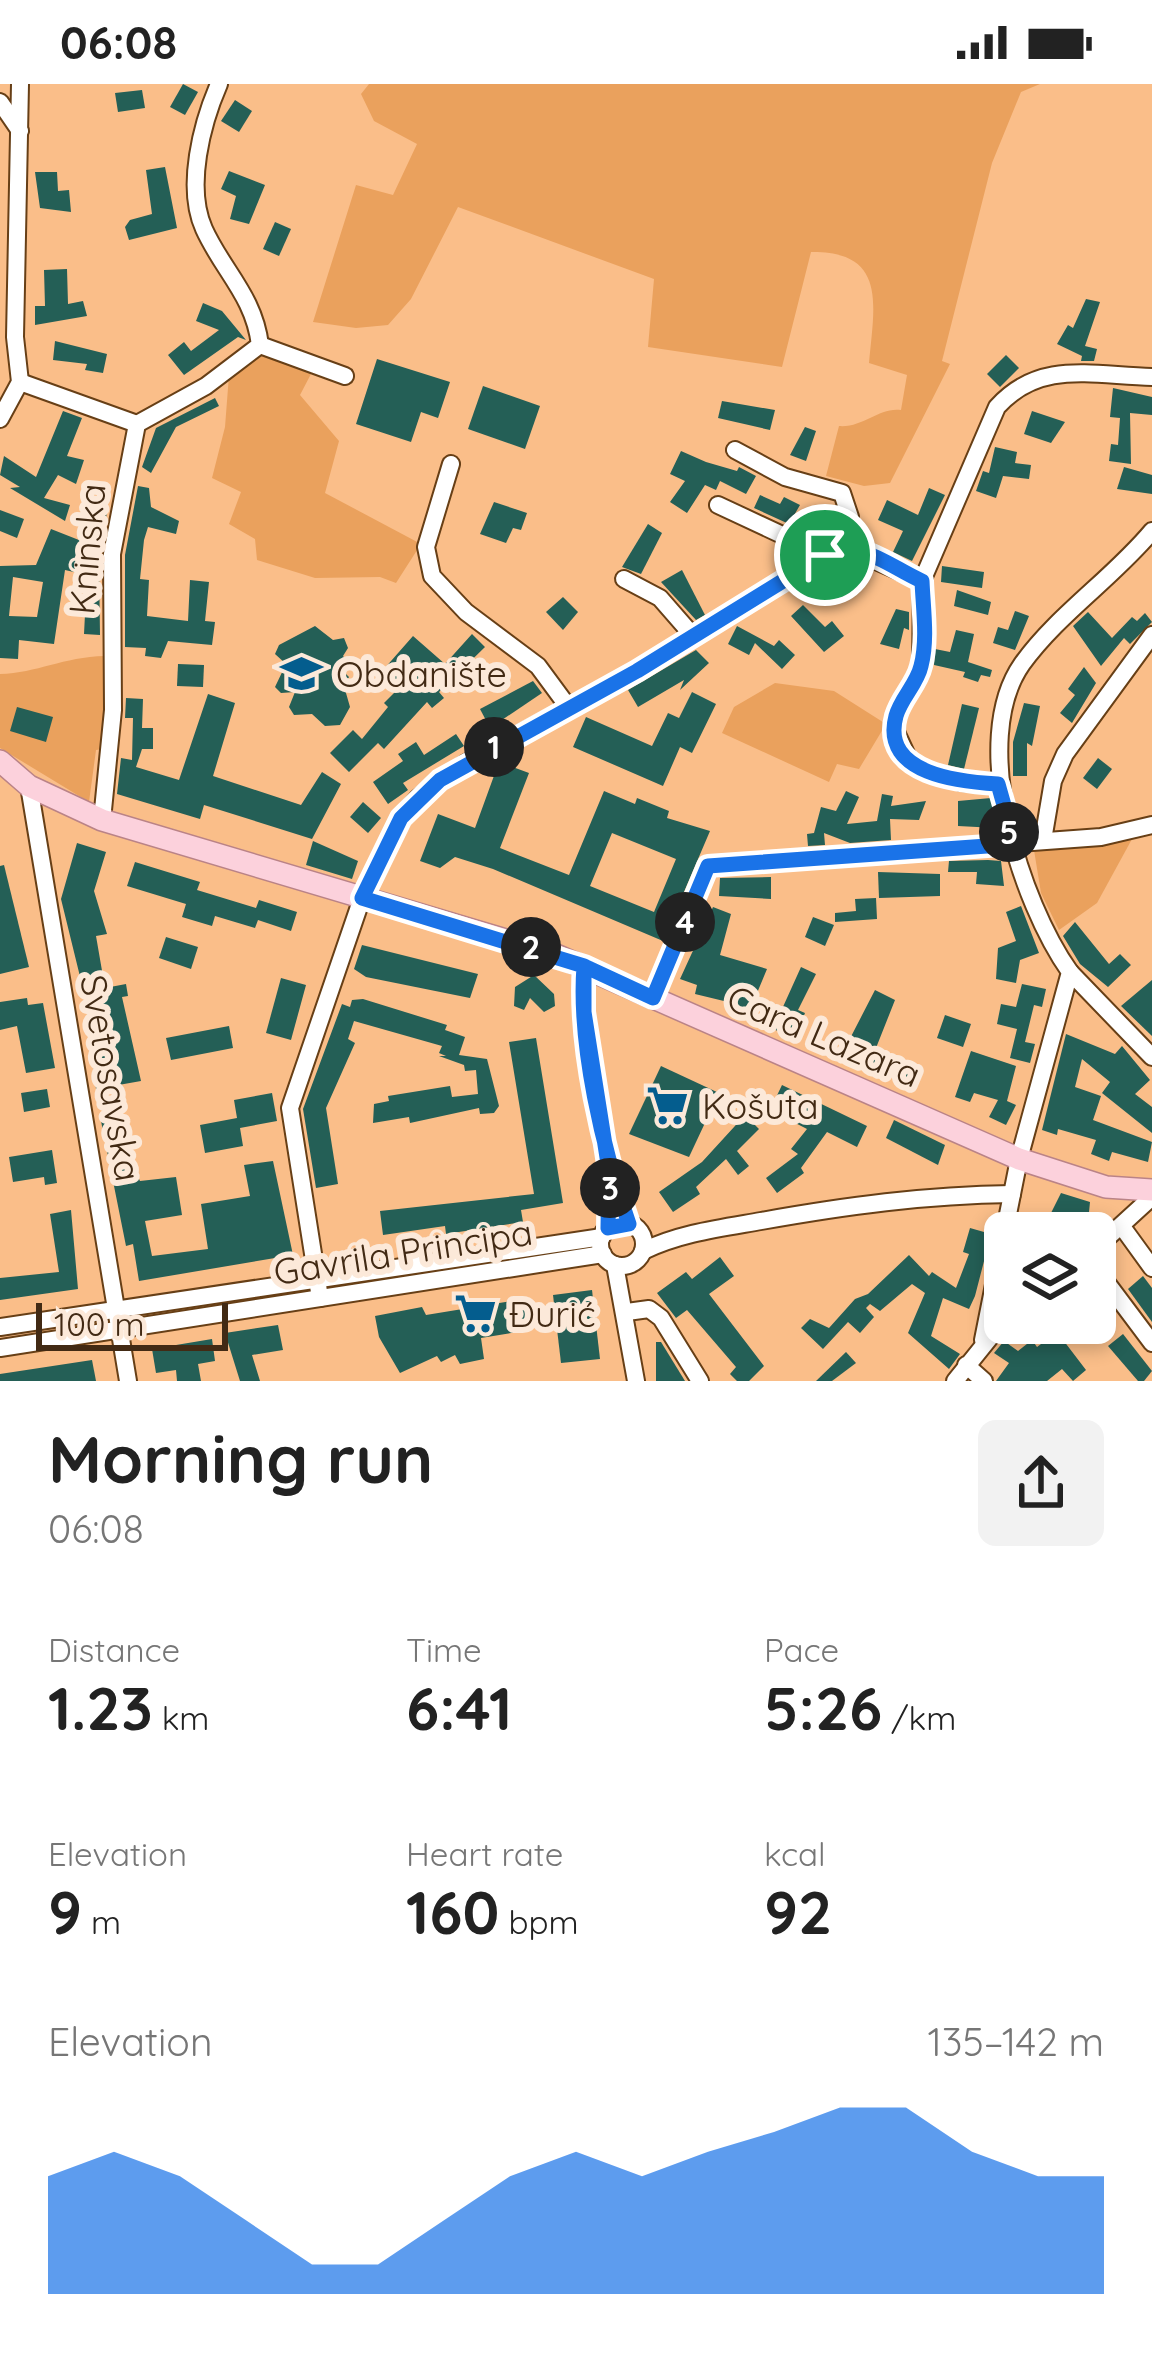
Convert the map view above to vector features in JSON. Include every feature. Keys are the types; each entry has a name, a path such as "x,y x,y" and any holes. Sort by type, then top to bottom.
{"main road":[{"name":"Cara Lazara","path":"0,761 29,786 102,820 584,966 1018,1159 1106,1187 1152,1194"}],"street":[{"path":"7,336 20,84"},
{"path":"219,84 202,122 200,214 252,305 260,345"},
{"path":"0,102 21,134"},
{"path":"0,324 20,382 0,419"},
{"path":"260,345 345,376"},
{"path":"20,382 137,424 206,386 260,345"},
{"path":"998,784 937,777 908,758 898,742 896,716 921,666 922,581 989,423 1011,391 1058,372 1152,377"},
{"name":"Kninska","path":"102,820 113,710 112,554 137,424"},
{"path":"319,1289 290,1108 362,898 390,838 418,798 466,763 694,637 842,546 850,517 842,493 785,477 735,450"},
{"path":"452,464 426,547 432,576 466,612 538,666 569,708"},
{"path":"718,505 825,555"},
{"path":"1152,531 1024,662 1010,691 998,784 1043,923 1070,972 1152,1057"},
{"path":"842,546 922,581"},
{"path":"623,579 660,598 694,637"},
{"path":"1043,840 1053,781 1065,754 1152,635"},
{"name":"Svetosavska","path":"29,786 128,1381"},
{"path":"653,998 708,866 1122,835 1152,825"},
{"path":"584,966 584,1012 636,1381"},
{"path":"955,1381 983,1340 1018,1159 1070,972"},
{"path":"609,1170 634,1227 617,1250"},
{"name":"Gavrila Principa","path":"0,1348 119,1320 617,1250 933,1195 1012,1194"},
{"path":"1116,1233 1152,1194"},
{"name":"Gavrila Principa","path":"617,1250 634,1227 700,1232"},
{"path":"1123,1228 1152,1268"},
{"path":"1116,1295 1152,1343"},
{"path":"627,1312 649,1310 662,1318 700,1381"},
{"name":"Gavrila Principa","path":"0,1328 119,1320"},
{"path":"966,1365 984,1381"}],"shaded area":[{"path":"369,84 1040,84 1021,92 992,163 942,361 950,364 890,483 864,486 826,476 839,426 901,410 907,375 869,363 871,286 853,261 836,254 811,252 782,367 648,347 654,279 458,207 411,299 388,325 356,328 313,322 356,185 393,195 417,144 374,121 361,94"},
{"path":"269,352 312,372 300,395 339,441 325,493 421,544 396,583 380,577 315,578 257,560 255,539 229,524 241,492 212,478 225,427 229,375"},
{"path":"105,656 104,749 96,750 89,802 0,748 0,674"},
{"path":"775,683 834,691 886,724 859,769 837,764 829,782 722,733 734,707"},
{"path":"1132,839 1097,903 1059,930 1041,893 1034,850"}],"building":[{"path":"183,84 198,92 185,115 170,107"},
{"path":"142,90 145,108 118,112 115,93"},
{"path":"235,100 252,111 239,132 221,121"},
{"path":"165,167 177,228 129,240 125,227 130,220 152,214 146,170"},
{"path":"229,171 265,185 249,224 230,219 236,196 221,189"},
{"path":"35,172 57,172 58,191 69,190 71,212 40,208"},
{"path":"275,222 291,229 279,256 263,249"},
{"path":"67,269 68,304 83,301 87,316 35,325 35,306 45,306 44,270"},
{"path":"1086,299 1100,302 1085,346 1097,349 1094,361 1081,361 1082,356 1057,344 1068,325 1073,328"},
{"path":"203,303 222,311 246,340 238,337 184,375 168,355 184,342 191,351 219,330 196,321"},
{"path":"55,341 107,354 103,373 85,370 87,364 53,360"},
{"path":"1006,355 1019,368 1000,387 987,374"},
{"path":"377,359 450,382 438,418 421,412 411,442 356,424"},
{"path":"483,386 540,406 525,449 468,429"},
{"path":"1113,388 1152,397 1152,415 1130,413 1131,464 1109,461 1111,444 1118,445 1120,418 1110,417"},
{"path":"215,398 219,406 176,427 151,473 142,467 156,428"},
{"path":"722,401 775,410 770,430 718,418"},
{"path":"63,411 82,418 67,456 84,460 76,484 58,475 44,498 70,505 65,521 10,488 20,487 0,475 4,456 36,477"},
{"path":"1032,411 1065,422 1051,443 1024,434"},
{"path":"805,427 816,431 806,461 790,455"},
{"path":"995,447 1017,452 1015,463 1031,465 1029,479 1003,476 996,498 976,491 983,471 989,473"},
{"path":"681,451 756,476 746,494 720,481 716,490 705,485 687,513 670,502 685,481 670,474"},
{"path":"1124,467 1152,475 1152,494 1117,489"},
{"path":"138,486 149,488 151,507 179,521 176,534 148,527 140,579 149,580 147,616 188,621 190,580 209,582 205,621 215,622 212,645 168,641 161,658 145,656 146,648 125,647 125,555"},
{"path":"929,488 945,495 912,561 893,552 903,531 878,520 887,500 918,515"},
{"path":"760,495 780,504 784,497 800,505 789,524 754,508"},
{"path":"92,496 106,498 102,517 108,506 106,518 99,517 87,562 99,562 100,635 84,634 87,575 65,570 54,644 19,640 18,659 0,658 0,566 36,565 51,529 84,542","holes":["13,577 43,582 37,617 9,616"]},
{"path":"494,502 527,513 521,530 513,528 506,543 480,534"},
{"path":"0,510 24,519 17,538 0,531"},
{"path":"648,524 662,533 641,574 622,567"},
{"path":"942,566 984,572 982,588 941,582"},
{"path":"682,570 705,615 696,620 661,582"},
{"path":"957,590 991,602 988,615 954,606"},
{"path":"563,597 578,612 563,630 546,612"},
{"path":"803,605 825,627 832,621 844,636 824,652 791,616"},
{"path":"896,609 909,612 909,630 904,628 899,649 880,644"},
{"path":"1015,611 1029,616 1015,650 993,643 998,627 1008,630"},
{"path":"1088,612 1112,638 1132,617 1137,621 1145,613 1152,622 1130,644 1124,638 1101,666 1073,626"},
{"path":"315,626 333,640 344,638 348,648 343,671 349,677 344,686 350,707 340,725 325,726 312,714 294,715 289,707 295,692 281,693 275,687 286,664 275,654 279,645"},
{"path":"737,626 774,646 779,640 795,655 782,669 755,643 749,655 728,644"},
{"path":"956,630 974,634 968,662 992,670 990,677 981,675 978,682 963,677 965,672 934,665 935,649 950,652"},
{"path":"472,634 485,647 439,692 444,698 432,708 427,702 384,749 378,743 349,772 330,753 353,730 362,739 388,707 384,703 402,685 384,669 413,636 445,664"},
{"path":"696,650 709,663 680,690 684,680 638,707 628,690"},
{"path":"178,664 204,665 203,687 177,686"},
{"path":"1084,667 1096,683 1072,723 1060,713 1075,695 1068,689"},
{"path":"533,681 542,693 490,728 480,709"},
{"path":"692,692 716,704 692,753 680,747 663,786 573,747 586,717 652,746 668,713 679,718"},
{"path":"208,694 235,703 213,776 301,805 322,772 341,784 312,839 204,805 200,819 117,794 121,758 132,760 133,718 125,718 126,698 143,699 142,728 153,728 153,749 142,749 136,767 179,780"},
{"path":"1024,703 1040,706 1032,746 1027,743 1027,776 1013,776 1013,742"},
{"path":"962,704 979,708 964,769 948,765"},
{"path":"17,707 53,717 46,742 10,731"},
{"path":"456,734 464,746 403,783 408,790 388,804 373,782 403,761 398,754 416,742 424,755"},
{"path":"1098,758 1112,769 1097,789 1083,778"},
{"path":"499,762 529,773 500,848 569,875 604,791 635,804 637,798 669,811 667,818 710,831 663,941 493,869 455,857 440,868 420,861 438,814 475,828","holes":["612,833 676,859 654,912 590,886"]},
{"path":"846,791 859,797 847,824 877,821 882,794 893,796 891,806 926,801 919,820 890,819 891,840 850,843 824,833 825,845 808,846 807,834 814,833 821,807 836,811"},
{"path":"991,798 996,828 958,826 958,801"},
{"path":"363,802 381,818 368,833 350,817"},
{"path":"313,841 358,861 352,879 306,865"},
{"path":"77,843 106,852 94,891 107,934 96,936 105,988 126,984 128,996 122,997 141,1081 96,1089 86,1001 61,899"},
{"path":"949,861 1001,861 1004,886 976,884 977,872 948,872"},
{"path":"135,862 200,882 197,890 256,908 259,900 297,912 291,931 258,920 255,928 215,916 212,926 182,917 186,904 127,886"},
{"path":"4,865 29,967 0,974 0,866"},
{"path":"878,872 940,874 940,896 879,898"},
{"path":"771,877 771,899 719,896 720,878"},
{"path":"876,898 877,919 835,922 835,913 856,911 855,899"},
{"path":"1021,906 1039,953 1020,960 1016,983 996,979 998,948 1016,941 1006,912"},
{"path":"713,907 731,914 720,955 767,969 747,1017 725,1007 728,1002 695,994 697,985 680,979"},
{"path":"813,917 834,925 825,946 805,937"},
{"path":"1075,922 1109,964 1120,954 1131,965 1108,987 1080,964 1063,936"},
{"path":"166,937 198,947 191,969 159,958"},
{"path":"362,945 478,974 470,998 366,977 354,969"},
{"path":"801,967 816,974 798,1010 805,1013 795,1038 773,1029"},
{"path":"534,975 554,994 555,1006 544,1012 530,998 524,1010 514,1006 515,987"},
{"path":"281,978 306,985 291,1040 266,1033"},
{"path":"1152,980 1152,1036 1121,1006"},
{"path":"1022,984 1046,989 1042,1007 1034,1005 1025,1042 1035,1044 1030,1063 1010,1058 1017,1029 997,1024 1001,1004 1016,1007"},
{"path":"875,990 895,1000 876,1048 923,1071 916,1087 841,1056"},
{"path":"27,998 28,1005 43,1003 55,1068 26,1073 17,1026 0,1030 0,1002"},
{"path":"363,999 447,1025 445,1030 465,1037 459,1055 487,1059 499,1106 494,1113 480,1114 479,1108 410,1123 409,1117 373,1123 374,1104 389,1101 388,1096 450,1086 452,1097 478,1094 476,1070 465,1071 464,1065 439,1056 446,1056 439,1053 442,1046 354,1021 348,1039 355,1043 326,1108 338,1184 316,1188 303,1109 342,1004 350,1007 352,1000"},
{"path":"945,1015 971,1024 963,1047 937,1038"},
{"path":"229,1026 233,1048 171,1060 166,1038"},
{"path":"1066,1034 1115,1054 1122,1046 1150,1080 1135,1094 1152,1107 1152,1133 1102,1093 1110,1082 1082,1059 1075,1087 1101,1096 1093,1120 1152,1142 1148,1162 1112,1152 1109,1161 1091,1154 1096,1140 1058,1129 1057,1135 1042,1130"},
{"path":"536,1038 563,1203 521,1210 523,1222 446,1234 445,1226 383,1235 380,1211 534,1194 509,1042"},
{"path":"971,1051 1016,1066 1007,1101 1016,1105 1006,1125 989,1117 998,1100 974,1093 970,1102 955,1097"},
{"path":"661,1066 719,1093 689,1157 629,1134"},
{"path":"782,1085 867,1126 857,1147 827,1132 801,1168 804,1173 777,1193 766,1178 798,1154 791,1149 807,1129 770,1110"},
{"path":"47,1089 50,1107 24,1112 21,1093"},
{"path":"272,1093 277,1121 240,1128 243,1146 205,1153 200,1125 237,1118 234,1100"},
{"path":"121,1112 130,1161 140,1181 176,1177 182,1215 145,1221 152,1256 208,1249 201,1204 250,1196 244,1165 273,1161 293,1255 139,1281 133,1244 126,1246 100,1116"},
{"path":"745,1115 759,1129 737,1151 749,1166 738,1175 726,1159 696,1187 700,1194 673,1212 659,1192 702,1162"},
{"path":"894,1120 945,1145 938,1165 886,1138"},
{"path":"52,1150 57,1183 45,1185 44,1177 13,1182 9,1157"},
{"path":"1061,1193 1090,1202 1089,1212 1052,1212"},
{"path":"71,1210 78,1289 0,1300 0,1278 59,1272 50,1214"},
{"path":"970,1228 984,1232 984,1261 969,1309 943,1298 931,1336 960,1354 949,1369 908,1333 925,1293 912,1284 880,1311 870,1304 866,1308 874,1317 860,1333 848,1322 823,1349 801,1328 810,1319 829,1328 855,1299 868,1294 909,1255 929,1276 932,1272 956,1288 969,1254 963,1252"},
{"path":"720,1257 734,1276 709,1294 764,1366 749,1381 737,1381 730,1374 736,1367 687,1310 676,1318 657,1293 686,1272 692,1279"},
{"path":"1143,1276 1152,1288 1152,1322 1128,1289"},
{"path":"592,1290 600,1359 561,1363 553,1295"},
{"path":"524,1299 529,1330 481,1338 484,1359 460,1364 455,1355 441,1362 437,1356 400,1373 379,1337 375,1316 422,1307 426,1315"},
{"path":"278,1325 283,1350 252,1355 260,1381 240,1381 225,1333"},
{"path":"1123,1334 1152,1371 1144,1381 1138,1381 1108,1346"},
{"path":"212,1339 215,1361 198,1364 201,1381 177,1381 176,1370 156,1373 152,1349"},
{"path":"656,1342 661,1342 685,1381 656,1381"},
{"path":"1002,1344 1018,1351 1027,1344 1066,1344 1086,1370 1073,1381 1062,1369 1047,1381 996,1381 1009,1363 994,1353"},
{"path":"846,1352 856,1363 832,1381 816,1381"},
{"path":"92,1360 96,1381 0,1381 0,1374"}],"place":[{"name":"Obdanište","path":"302,674"},
{"name":"Košuta","path":"668,1106"},
{"name":"Đurić","path":"475,1314"}],"route":[{"path":"825,555 637,671 440,780 401,818 362,898 584,966 584,1012 609,1170 629,1224 608,1228 609,1170 584,1012 582,986 584,966 653,998 708,866 1015,844 998,784 937,777 908,758 898,742 896,716 921,666 922,581 855,548 842,546 825,555"}]}
